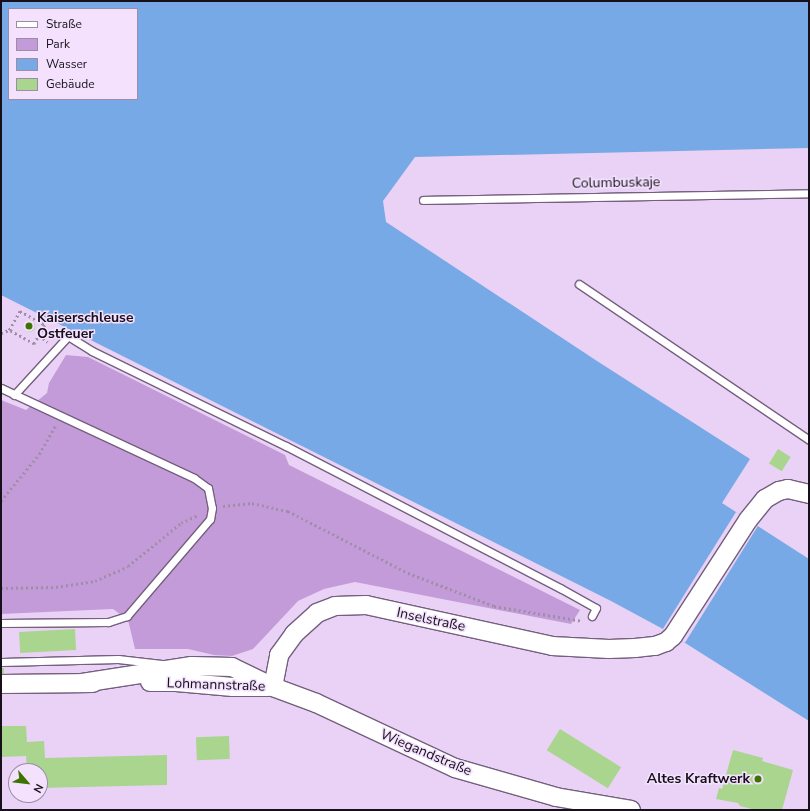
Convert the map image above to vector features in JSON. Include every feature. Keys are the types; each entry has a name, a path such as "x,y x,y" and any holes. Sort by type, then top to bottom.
{"street":[{"name":"Inselstraße","path":"273,687 279,655 290,639 317,613 335,606 366,605 552,646 635,648 655,646 666,642 673,636 748,520 765,499 779,491 788,490 809,494"},
{"name":"Lohmannstraße","path":"82,683 192,666 232,667 273,687"},
{"name":"Lohmannstraße","path":"1,684 176,682 233,687 273,687"},
{"name":"Wiegandstraße","path":"273,687 316,703 454,768 556,797 631,810"}],"lane":[{"name":"Columbuskaje","path":"423,200 809,192"},
{"path":"579,284 809,440"},
{"path":"14,395 68,336 92,351 286,446 560,588 596,608 592,616"},
{"path":"1,388 61,418 194,478 208,488 212,508 210,519 126,616 108,622 1,623"},
{"path":"1,662 118,659 192,666"}],"path":[{"path":"1,333 9,330 20,311 45,325 34,344 9,330"},
{"path":"1,501 39,454 61,418"},
{"path":"1,588 56,587 95,581 128,566 181,523 212,508 252,503 288,511 408,573 494,606 588,622 592,616"}],"green space":[{"path":"66,355 88,357 285,455 289,465 580,610 571,624 355,582 324,589 298,601 253,649 232,656 214,655 188,649 135,649 128,620 113,609 1,614 1,400 26,410 47,393 49,383"}],"water":[{"path":"1,1 809,1 809,148 415,157 383,201 386,222 597,361 750,459 722,503 809,559 809,721 663,629 611,601 1,295"}],"pier":[{"path":"736,512 758,526 685,643 663,629"}],"building":[{"name":"Kaiserschleuse Ostfeuer","path":"27,321 31,321 33,322 33,330 27,331 24,328 24,324"},
{"path":"778,449 791,457 782,471 769,463"},
{"path":"75,629 76,650 20,653 19,632"},
{"path":"1,668 4,668 4,675 1,675"},
{"path":"1,726 26,726 27,742 44,741 45,758 167,755 167,785 48,788 48,763 26,763 26,756 1,757"},
{"path":"560,729 621,767 608,788 547,750"},
{"path":"229,736 230,759 197,760 196,737"},
{"name":"Altes Kraftwerk","path":"733,750 763,758 762,761 793,770 782,810 752,809 740,806 738,803 716,799 719,788 722,789"}],"place":[{"name":"Kaiserschleuse Ostfeuer","path":"29,326"},
{"name":"Altes Kraftwerk","path":"758,779"}]}
